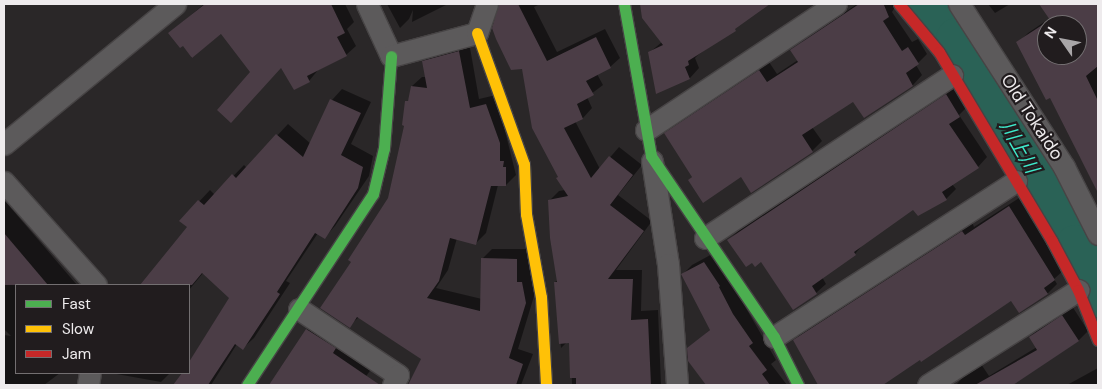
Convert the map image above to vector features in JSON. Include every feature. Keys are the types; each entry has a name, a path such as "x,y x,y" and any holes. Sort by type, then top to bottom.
{"street":[{"path":"4,144 175,4"},
{"path":"247,385 299,309 373,194 384,148 391,56 367,4"},
{"path":"488,4 477,34 524,164 526,214 541,297 546,385"},
{"path":"624,4 668,264 677,385"},
{"path":"646,130 836,4"},
{"path":"899,4 939,52 1016,181 1078,290 1098,340"},
{"name":"Old Tokaido","path":"960,4 1064,167 1098,234"},
{"path":"391,56 477,34"},
{"path":"705,238 952,75"},
{"path":"651,156 774,337 798,385"},
{"path":"774,337 1016,181"},
{"path":"4,182 95,284"},
{"path":"928,385 1078,290"},
{"path":"299,309 398,375 393,385"}],"building":[{"path":"205,4 331,4 345,33 337,37 347,56 307,76 310,82 294,90 281,68 231,123 217,110 250,72 221,34 192,58 183,46 180,48 168,33"},
{"path":"499,4 518,4 547,61 596,37 611,68 586,81 594,95 577,104 583,119 564,128 591,178 609,156 633,175 610,205 644,231 608,279 633,279 631,320 648,319 651,385 576,385 576,378 570,378 569,343 559,344 554,282 557,282 550,238 548,200 568,196 556,178 558,177 532,128 522,69 511,70 492,28"},
{"path":"640,4 770,4 735,29 736,31 688,61 689,65 685,67 690,79 656,94 648,52 663,45 642,18"},
{"path":"859,4 884,5 889,17 883,21 902,51 908,47 919,64 906,73 913,86 864,118 853,102 802,135 813,152 751,193 741,177 703,203 688,180 692,177 664,133 759,70 767,82 798,62 790,50"},
{"path":"1039,4 1098,4 1098,66 1086,76 1098,101 1098,193 1050,98 1046,100 1016,42 1037,28 1037,65 1087,65 1087,15 1047,15"},
{"path":"459,51 470,108 486,104 500,143 500,161 504,161 503,167 506,167 506,186 491,186 476,245 450,238 439,281 427,298 480,311 481,258 517,259 517,282 522,282 526,303 509,358 523,364 516,385 408,385 421,359 357,317 350,328 320,308 351,262 348,260 388,198 404,126 402,125 405,101 408,101 411,86 427,88 422,61"},
{"path":"946,94 960,117 949,124 979,168 942,192 947,200 918,216 913,210 854,252 856,255 812,286 817,294 793,310 761,262 755,267 752,263 746,267 727,240"},
{"path":"330,99 361,113 341,155 363,167 358,188 325,239 315,233 277,292 280,294 243,350 235,344 208,385 173,385 181,374 190,374 190,360 229,298 202,273 192,285 141,284 187,227 179,221 198,200 204,205 232,174 236,178 276,134 303,157"},
{"path":"1009,206 1055,280 1044,288 1048,294 1019,313 1011,301 921,362 920,360 883,385 818,385 793,340 962,231 965,235"},
{"path":"4,233 47,284 4,285"},
{"path":"704,262 720,286 733,314 753,343 749,346 767,370 762,374 770,385 706,385 688,361 687,348 710,330 681,274"},
{"path":"1062,315 1079,341 1013,385 975,385 1037,350 1029,337"},
{"path":"306,329 336,348 333,353 380,385 269,385"}],"waterway":[{"name":"川上川","path":"929,4 957,39 1076,246 1098,296"}],"traffic: fast":[{"path":"624,4 651,156 774,337 798,385"},
{"path":"247,385 373,194 384,148 391,56"}],"traffic: slow":[{"path":"477,33 524,164 526,214 541,297 546,385"}],"traffic: jam":[{"path":"899,4 939,52 1052,241 1078,290 1098,340"}]}
